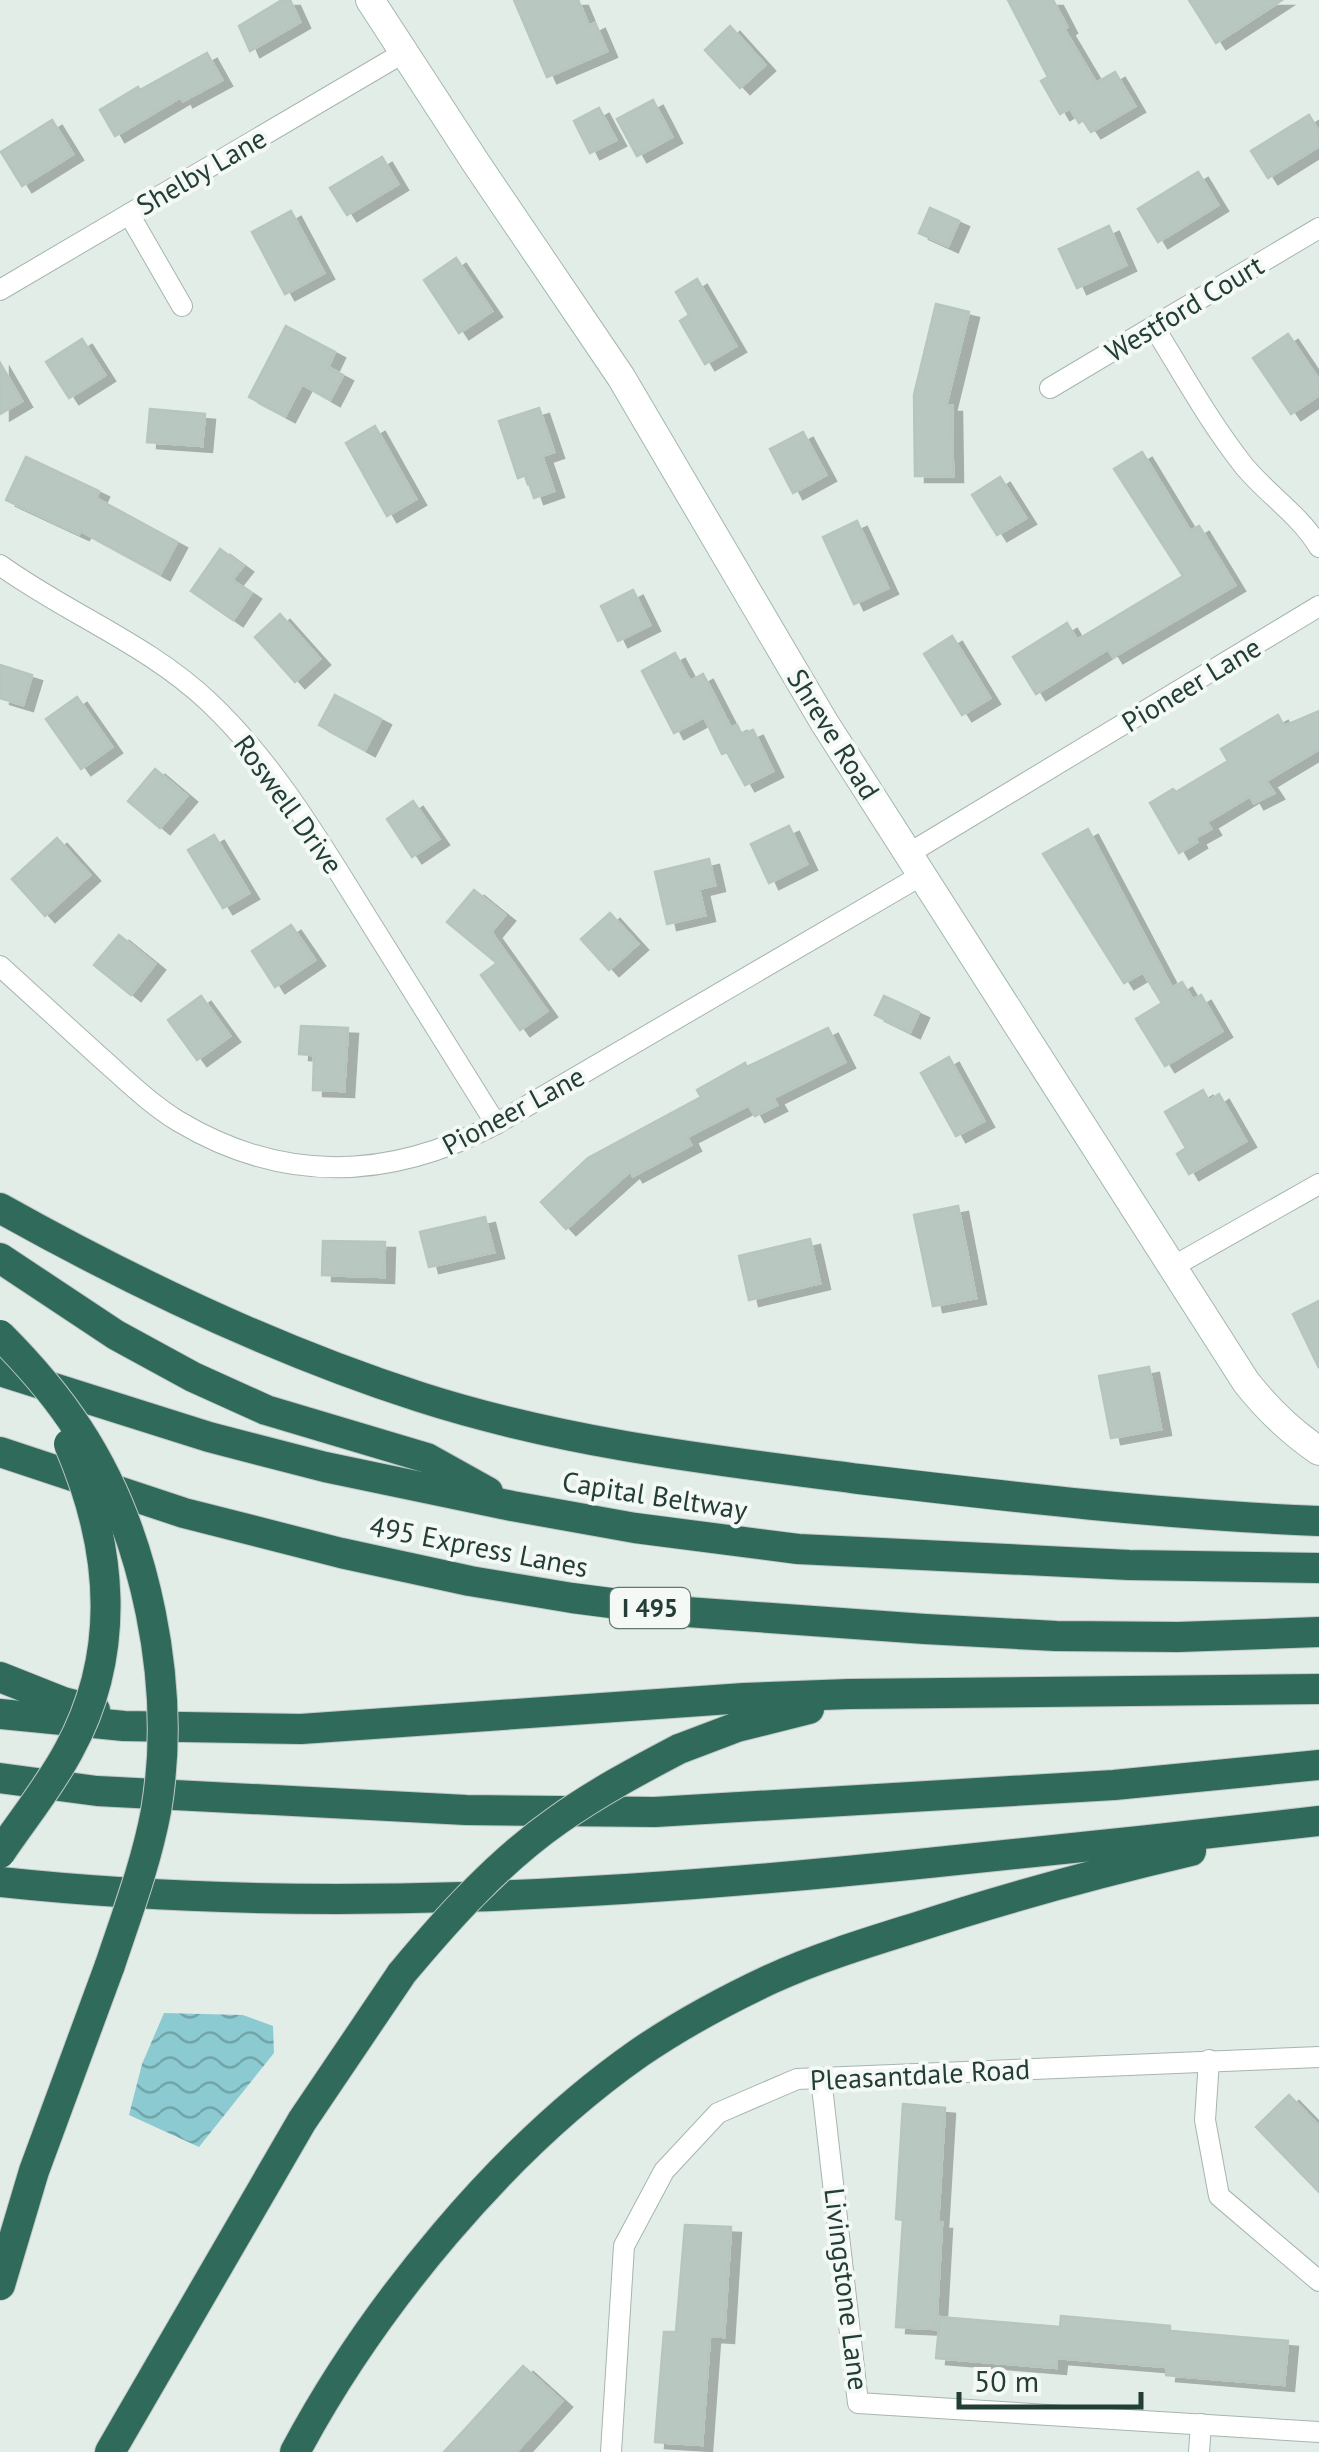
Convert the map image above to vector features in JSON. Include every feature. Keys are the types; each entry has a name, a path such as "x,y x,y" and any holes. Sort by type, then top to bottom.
{"highway":[{"path":"0,1208 146,1286 262,1338 418,1397 542,1430 664,1453 1010,1497 1319,1521"},
{"path":"0,1258 116,1335 193,1377 266,1410 427,1458 512,1506"},
{"path":"0,1853 70,1750 99,1673 107,1608 96,1528 84,1482 52,1406 36,1380 5,1353"},
{"path":"0,2285 34,2171 146,1854 156,1808 163,1694 156,1636 142,1574 100,1466 68,1416 5,1353"},
{"name":"Capital Beltway","path":"5,1353 209,1438 325,1468 635,1528 798,1549 1129,1565 1319,1568"},
{"name":"495 Express Lanes","path":"0,1452 184,1513 340,1554 572,1598 692,1612 1056,1636 1319,1632"},
{"path":"0,1677 64,1702 127,1718 196,1728"},
{"path":"0,1714 124,1726 301,1729 744,1698 1319,1689"},
{"path":"110,2452 302,2121 402,1973 484,1882 554,1822 614,1783 679,1750 787,1713 952,1694"},
{"path":"0,1778 97,1791 466,1810 656,1812 1114,1785 1319,1765"},
{"path":"0,1882 265,1897 516,1896 824,1874 1318,1821"},
{"path":"295,2452 352,2358 452,2226 517,2156 574,2104 653,2044 695,2018 772,1978 851,1948 1175,1854 1318,1821"}],"main road":[{"name":"Shreve Road","path":"370,0 620,376 824,722 1246,1382 1267,1409 1319,1451"}],"street":[{"name":"Shelby Lane","path":"0,290 403,52"},
{"path":"129,214 182,306"},
{"name":"Westford Court","path":"1050,388 1319,228"},
{"path":"1154,327 1224,440 1248,471 1292,512 1319,547"},
{"name":"Roswell Drive","path":"0,565 34,590 154,657 207,700 248,742 307,821 496,1124"},
{"name":"Pioneer Lane","path":"0,966 152,1103 212,1140 252,1155 338,1168 380,1165 421,1156 462,1142 496,1124 915,864 1319,606"},
{"path":"1174,1266 1319,1184"},
{"name":"Pleasantdale Road","path":"611,2452 624,2246 664,2171 718,2114 796,2079 1319,2057"},
{"path":"1209,2060 1205,2120 1219,2196 1319,2281"},
{"name":"Livingstone Lane","path":"821,2078 858,2403 1319,2432"},
{"path":"1199,2452 1201,2424"}],"water":[{"path":"164,2013 243,2015 273,2026 274,2053 199,2147 129,2115 142,2064"}],"building":[{"path":"282,0 290,0 300,22 250,51 239,26"},
{"path":"514,0 578,0 589,26 595,23 607,51 547,77"},
{"path":"1008,0 1053,0 1067,27 1064,29 1096,83 1115,72 1135,106 1091,132 1083,120 1079,123 1070,108 1060,114 1041,81 1048,77"},
{"path":"1189,0 1282,0 1216,43"},
{"path":"730,26 765,65 740,88 705,50"},
{"path":"207,53 222,80 183,101 181,97 115,136 100,110"},
{"path":"653,100 672,137 637,156 617,119"},
{"path":"599,108 616,140 590,153 574,121"},
{"path":"1309,115 1319,132 1319,146 1268,178 1251,151"},
{"path":"52,120 73,154 22,186 1,152"},
{"path":"382,157 398,184 347,215 330,188"},
{"path":"1198,172 1218,205 1158,242 1138,209"},
{"path":"930,208 959,221 948,246 919,233"},
{"path":"291,211 324,273 285,294 252,232"},
{"path":"1109,226 1126,265 1077,288 1059,249"},
{"path":"456,258 492,311 459,333 424,280"},
{"path":"697,279 736,346 705,364 680,321 689,315 676,292"},
{"path":"936,304 969,312 946,406 952,406 953,476 915,476 914,395"},
{"path":"286,326 335,352 328,367 343,375 330,400 302,384 285,416 249,397"},
{"path":"1288,334 1319,380 1319,395 1291,414 1253,358"},
{"path":"82,339 105,375 69,398 46,362"},
{"path":"0,363 22,401 0,414"},
{"path":"539,408 554,452 542,456 554,491 534,498 526,475 518,478 499,421"},
{"path":"150,409 205,414 202,446 147,442"},
{"path":"375,426 416,499 387,516 346,443"},
{"path":"803,432 826,475 793,493 770,449"},
{"path":"1142,452 1190,531 1199,526 1235,585 1113,657 1108,649 1036,694 1013,657 1067,623 1077,640 1183,576 1114,469"},
{"path":"26,457 99,491 96,498 177,542 160,574 81,531 79,534 6,500"},
{"path":"1000,477 1026,518 997,535 972,495"},
{"path":"857,521 888,588 854,604 823,537"},
{"path":"220,549 243,566 232,580 251,593 233,620 191,591"},
{"path":"633,590 650,625 618,641 601,606"},
{"path":"280,614 320,659 295,682 255,637"},
{"path":"952,636 990,698 962,715 924,654"},
{"path":"675,653 690,681 703,674 731,728 737,725 742,735 753,730 773,771 745,785 727,752 722,754 704,717 674,733 642,671"},
{"path":"0,665 32,675 23,705 0,698"},
{"path":"335,695 381,719 365,750 319,725"},
{"path":"77,697 112,747 81,769 46,719"},
{"path":"1319,711 1319,749 1266,781 1274,793 1254,803 1250,796 1207,822 1211,829 1179,853 1150,803 1228,761 1221,749 1278,715 1284,726"},
{"path":"155,769 187,796 160,828 128,801"},
{"path":"413,801 439,839 412,857 387,819"},
{"path":"789,826 807,864 769,883 751,844"},
{"path":"1088,829 1172,988 1182,982 1193,1000 1201,995 1222,1031 1165,1066 1136,1019 1162,1003 1143,972 1124,983 1043,854"},
{"path":"214,835 249,893 223,908 188,850"},
{"path":"57,838 90,875 45,916 12,879"},
{"path":"709,859 715,885 699,889 705,915 667,924 655,872"},
{"path":"474,890 505,915 491,932 547,1011 520,1030 481,975 497,963 447,922"},
{"path":"610,913 638,944 609,970 581,939"},
{"path":"291,925 315,960 275,987 252,951"},
{"path":"119,935 155,964 131,995 94,965"},
{"path":"201,996 230,1036 197,1060 168,1020"},
{"path":"884,996 919,1012 910,1032 875,1015"},
{"path":"301,1026 348,1028 344,1091 313,1090 314,1055 299,1054"},
{"path":"828,1028 845,1062 773,1098 777,1105 755,1116 749,1105 687,1137 691,1145 633,1176 630,1171 566,1229 541,1202 588,1158 701,1097 697,1090 745,1063 747,1067"},
{"path":"949,1057 984,1121 956,1136 921,1073"},
{"path":"1203,1090 1209,1101 1219,1094 1246,1141 1189,1174 1177,1154 1186,1148 1165,1112"},
{"path":"958,1206 976,1298 933,1306 914,1215"},
{"path":"485,1217 494,1252 429,1267 420,1232"},
{"path":"810,1239 820,1283 749,1300 739,1256"},
{"path":"323,1241 385,1242 384,1277 322,1275"},
{"path":"1319,1301 1319,1368 1293,1314"},
{"path":"1149,1367 1161,1429 1111,1438 1099,1376"},
{"path":"1289,2095 1319,2126 1319,2192 1256,2127"},
{"path":"903,2104 945,2108 936,2329 896,2327 903,2220 896,2219"},
{"path":"685,2225 731,2227 724,2337 710,2336 702,2445 655,2442 664,2332 676,2332"},
{"path":"1061,2316 1288,2341 1284,2385 1166,2375 1167,2367 1057,2358 1056,2368 936,2358 940,2317 1060,2327"},
{"path":"523,2366 562,2401 516,2452 444,2452"}]}
